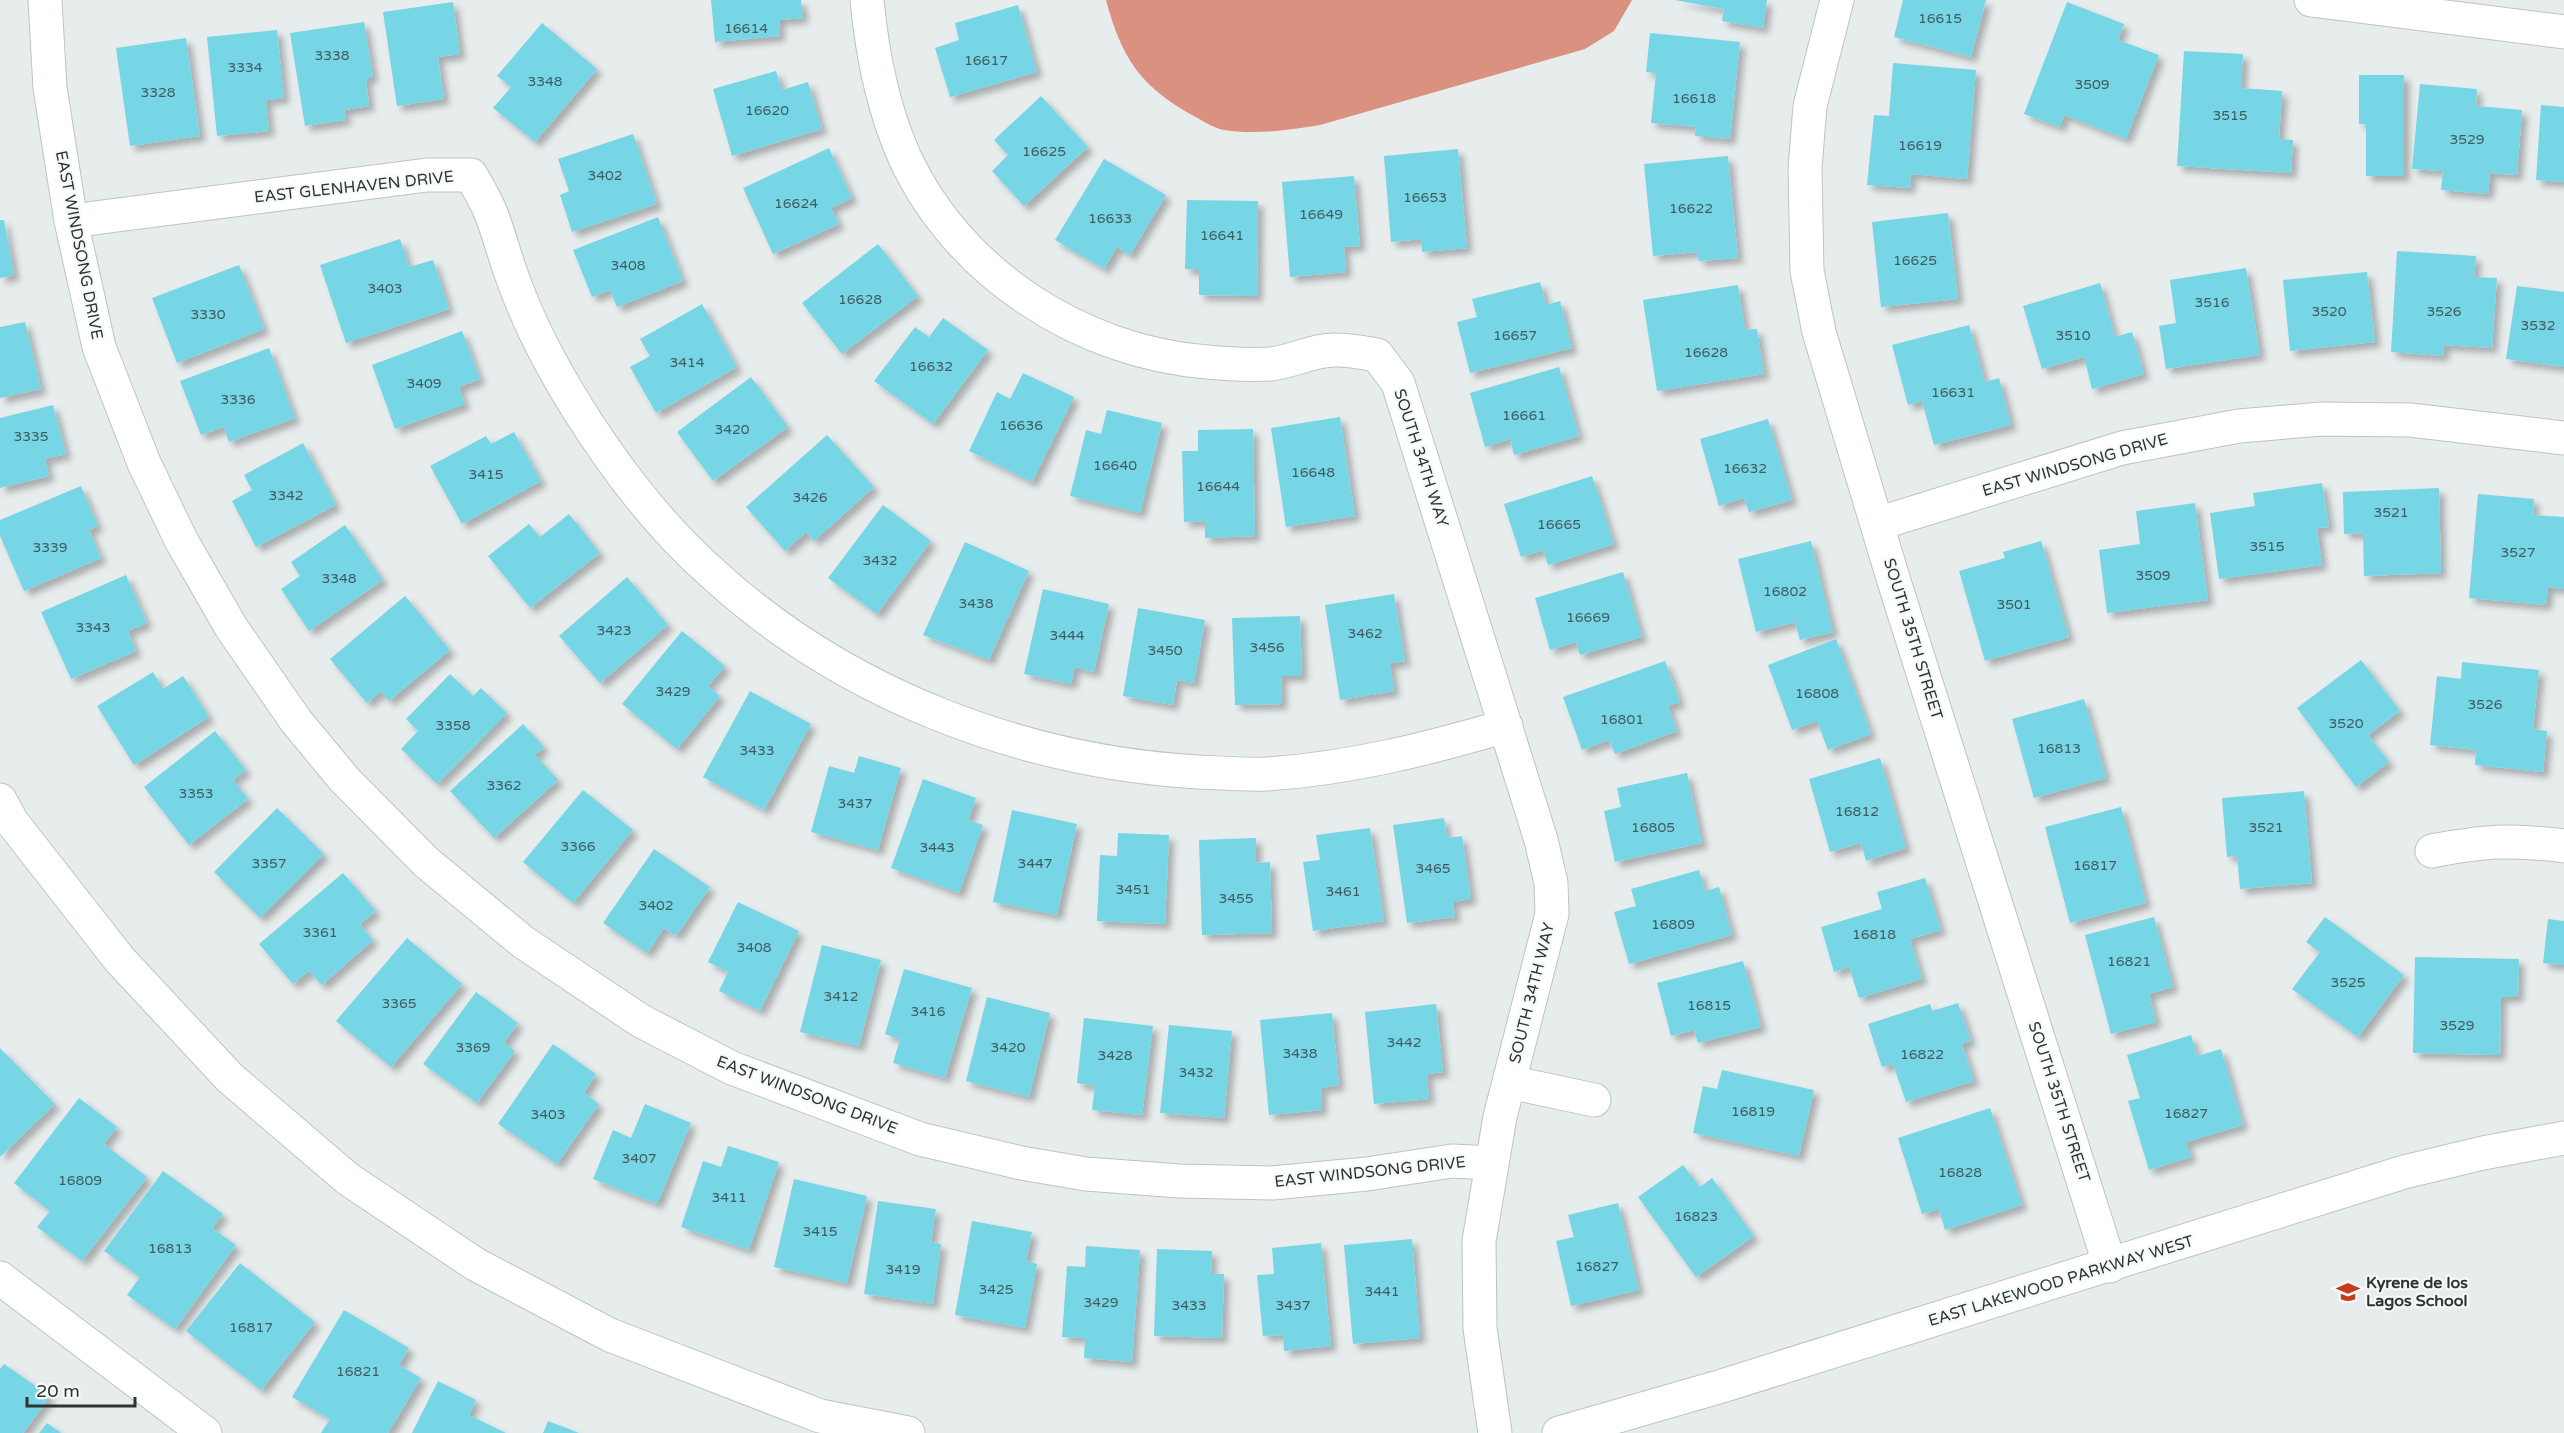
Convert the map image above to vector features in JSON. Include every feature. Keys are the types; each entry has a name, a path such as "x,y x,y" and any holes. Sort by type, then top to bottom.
{"street":[{"name":"EAST WINDSONG DRIVE","path":"45,0 50,88 71,221 99,347 144,463 181,540 231,627 296,722 344,779 426,862 523,942 631,1014 732,1068 813,1101 920,1139 1021,1163 1086,1174 1180,1181 1272,1183 1367,1174 1452,1161 1492,1163"},
{"name":"SOUTH 34TH WAY","path":"867,0 871,38 885,101 905,158 939,215 998,279 1067,324 1127,348 1205,362 1270,364 1335,350 1377,355 1398,383 1541,840 1551,883 1552,914 1509,1082 1479,1241 1480,1328 1495,1433"},
{"name":"SOUTH 35TH STREET","path":"1837,0 1810,106 1805,168 1807,271 1819,332 2110,1266"},
{"path":"2311,0 2564,32"},
{"name":"EAST GLENHAVEN DRIVE","path":"71,221 416,177 471,175 491,213 513,280 539,339 578,410 663,526 712,574 768,620 858,676 998,737 1077,757 1152,769 1264,774 1386,758 1506,726"},
{"name":"EAST WINDSONG DRIVE","path":"1877,524 2122,448 2239,426 2321,419 2410,420 2564,438"},
{"path":"0,800 12,822 128,968 230,1078 348,1179 475,1264 610,1335 820,1416 908,1433"},
{"path":"2433,851 2479,841 2526,841 2564,846"},
{"name":"SOUTH 34TH WAY","path":"1509,1082 1594,1100"},
{"name":"EAST LAKEWOOD PARKWAY WEST","path":"1559,1433 2110,1266 2404,1172 2483,1153 2564,1138"},
{"path":"0,1278 205,1433"}],"shaded area":[{"path":"1106,0 1632,0 1614,31 1585,49 1320,125 1248,132 1215,127 1157,92 1134,67 1126,53 1118,37"}],"building":[{"path":"711,0 801,0 803,18 779,20 780,36 715,42"},
{"path":"1675,0 1767,0 1763,28 1722,21 1724,9"},
{"path":"1903,0 1986,0 1971,57 1894,37"},
{"path":"453,2 460,54 438,57 444,99 397,106 383,12"},
{"path":"2067,2 2124,24 2118,40 2159,55 2126,139 2064,115 2060,127 2024,114"},
{"path":"1018,5 1037,72 950,97 935,48 959,40 955,23"},
{"path":"364,22 373,78 366,78 369,106 344,110 346,120 305,126 290,33"},
{"path":"542,23 597,69 535,142 493,108 511,87 497,76"},
{"path":"277,30 284,98 266,100 269,131 217,136 207,37"},
{"path":"1650,33 1740,42 1730,139 1695,136 1696,127 1651,123 1656,73 1646,72"},
{"path":"186,38 200,136 130,146 116,48"},
{"path":"2184,51 2243,54 2241,88 2282,91 2279,139 2293,140 2291,173 2177,166"},
{"path":"1893,63 1976,70 1967,179 1911,174 1910,188 1867,185 1874,115 1889,116"},
{"path":"776,71 782,90 808,82 822,129 732,156 713,89"},
{"path":"2359,75 2404,75 2404,176 2366,176 2366,124 2359,124"},
{"path":"2420,84 2477,89 2476,106 2522,110 2517,175 2490,173 2488,194 2441,190 2443,171 2412,169"},
{"path":"1041,96 1088,147 1024,206 992,171 1008,155 994,140"},
{"path":"2541,105 2564,107 2564,182 2536,180"},
{"path":"633,134 657,204 572,232 560,195 569,191 558,159"},
{"path":"829,148 852,198 831,208 839,224 773,254 743,188"},
{"path":"1458,149 1467,248 1422,252 1421,239 1391,242 1384,156"},
{"path":"1728,156 1738,258 1699,261 1697,252 1653,256 1644,164"},
{"path":"1104,159 1166,195 1130,255 1117,247 1104,269 1055,240"},
{"path":"1354,176 1360,246 1344,247 1346,272 1290,277 1282,182"},
{"path":"1187,200 1258,201 1257,296 1199,295 1199,270 1185,269"},
{"path":"1948,213 1958,299 1881,307 1872,222"},
{"path":"658,217 683,281 617,307 610,290 592,297 573,250"},
{"path":"0,220 4,220 14,275 0,278"},
{"path":"400,239 409,267 433,260 449,309 346,343 320,265"},
{"path":"878,244 918,296 842,354 802,303"},
{"path":"2397,251 2476,256 2474,277 2497,278 2492,348 2444,345 2443,356 2391,352"},
{"path":"239,265 264,329 177,363 152,298"},
{"path":"2246,268 2260,355 2166,369 2159,326 2176,323 2170,280"},
{"path":"2367,272 2375,342 2290,351 2283,280"},
{"path":"1540,282 1546,305 1560,301 1572,348 1470,373 1457,322 1477,317 1472,299"},
{"path":"2100,283 2115,337 2132,332 2144,374 2092,389 2084,357 2042,369 2023,306"},
{"path":"1738,285 1745,330 1757,329 1764,374 1657,391 1643,300"},
{"path":"2517,286 2564,292 2564,367 2506,359"},
{"path":"702,304 737,367 656,413 630,367 650,356 640,339"},
{"path":"943,318 988,350 933,424 874,381 915,327 929,337"},
{"path":"25,322 41,389 0,398 0,327"},
{"path":"1969,325 1985,382 1999,378 2011,425 1934,445 1922,401 1908,405 1892,345"},
{"path":"462,331 480,379 459,387 465,404 395,429 372,365"},
{"path":"269,348 295,418 229,442 224,427 201,435 180,381"},
{"path":"1559,367 1579,436 1514,455 1510,439 1485,447 1470,393"},
{"path":"1023,373 1074,397 1032,482 969,451 997,392 1010,399"},
{"path":"751,377 788,427 713,481 677,432"},
{"path":"53,405 66,454 45,459 49,476 0,488 0,418"},
{"path":"1107,410 1162,423 1140,513 1070,496 1086,430 1101,434"},
{"path":"1340,417 1355,516 1286,527 1271,428"},
{"path":"1768,419 1792,500 1749,512 1744,498 1719,506 1700,439"},
{"path":"1253,429 1255,536 1205,538 1205,521 1184,522 1182,451 1198,451 1198,430"},
{"path":"514,432 541,481 462,524 430,466 486,436 491,444"},
{"path":"827,435 874,487 814,541 806,532 785,551 746,507"},
{"path":"303,443 336,505 256,547 232,501 252,490 244,475"},
{"path":"1592,476 1614,544 1548,565 1543,550 1521,557 1504,504"},
{"path":"2322,483 2329,527 2317,528 2322,565 2219,579 2210,513 2255,506 2253,493"},
{"path":"81,486 98,526 89,530 101,558 24,591 0,536 0,520"},
{"path":"2439,488 2441,573 2364,576 2363,533 2344,534 2343,492"},
{"path":"2478,494 2534,499 2533,515 2564,517 2564,589 2548,587 2546,605 2469,598"},
{"path":"2195,503 2208,600 2107,613 2099,550 2140,544 2136,511"},
{"path":"883,505 931,541 877,614 828,578"},
{"path":"569,514 600,553 530,608 488,556 529,524 540,537"},
{"path":"345,525 383,580 309,631 281,589 300,576 291,562"},
{"path":"1811,541 1833,632 1800,640 1795,622 1756,632 1738,559"},
{"path":"2041,541 2069,637 1985,661 1959,571 2005,558 2003,552"},
{"path":"965,542 1029,571 989,660 923,635"},
{"path":"1623,572 1642,637 1580,655 1576,642 1550,650 1535,598"},
{"path":"126,575 147,623 128,631 136,651 71,679 41,612"},
{"path":"627,577 668,625 600,683 559,636"},
{"path":"1043,589 1109,604 1094,672 1075,667 1071,684 1024,674"},
{"path":"1394,594 1405,661 1390,663 1394,691 1340,700 1325,605"},
{"path":"405,596 450,650 389,701 381,691 367,703 330,659"},
{"path":"1138,608 1205,620 1194,683 1177,680 1173,705 1123,696"},
{"path":"1300,616 1302,676 1281,676 1282,704 1235,705 1232,618"},
{"path":"682,631 725,666 708,686 720,696 677,749 622,704"},
{"path":"1836,639 1871,734 1828,750 1817,721 1792,730 1768,665"},
{"path":"2361,660 2400,711 2368,735 2389,762 2356,787 2297,708"},
{"path":"1665,661 1680,702 1668,706 1677,731 1615,754 1609,740 1582,750 1563,697"},
{"path":"2462,662 2539,670 2533,729 2547,731 2543,772 2475,765 2476,750 2430,745 2437,676 2461,679"},
{"path":"153,672 163,689 183,676 209,717 134,765 97,706"},
{"path":"450,674 473,696 481,688 507,713 437,784 401,749 418,731 406,719"},
{"path":"750,691 811,724 764,810 703,777"},
{"path":"2084,699 2106,778 2034,798 2012,719"},
{"path":"523,724 544,747 535,755 558,780 494,838 450,791"},
{"path":"215,731 246,770 233,780 248,799 189,845 144,787"},
{"path":"859,756 901,768 878,850 811,832 829,766 854,773"},
{"path":"1880,758 1906,848 1866,861 1861,843 1830,852 1809,779"},
{"path":"1687,773 1702,843 1615,862 1604,811 1621,807 1617,788"},
{"path":"923,779 976,798 968,820 983,825 959,893 891,868"},
{"path":"583,790 633,830 573,903 523,862"},
{"path":"2304,791 2312,883 2240,889 2237,856 2227,857 2222,798"},
{"path":"2121,807 2146,903 2070,923 2045,827"},
{"path":"277,808 324,854 260,918 214,872"},
{"path":"1012,810 1077,824 1057,915 993,902"},
{"path":"1444,818 1447,838 1462,836 1471,899 1453,902 1455,917 1407,923 1393,825"},
{"path":"1370,828 1384,921 1313,931 1303,862 1320,860 1316,835"},
{"path":"1118,833 1169,835 1165,924 1097,921 1100,855 1117,856"},
{"path":"1256,838 1256,863 1270,862 1272,933 1202,935 1199,840"},
{"path":"654,849 710,887 676,936 664,928 647,953 603,923"},
{"path":"1699,870 1705,891 1719,887 1732,935 1629,964 1614,912 1636,906 1631,889"},
{"path":"343,873 376,911 360,924 373,940 322,985 309,971 293,984 259,944"},
{"path":"1925,878 1941,930 1910,939 1922,979 1859,998 1849,967 1834,972 1821,927 1882,909 1877,892"},
{"path":"738,902 799,931 760,1011 719,991 728,972 708,962"},
{"path":"2154,917 2173,987 2149,994 2156,1022 2111,1034 2085,935"},
{"path":"2325,917 2404,975 2358,1037 2292,989 2320,952 2306,942"},
{"path":"2548,919 2564,921 2564,965 2543,963"},
{"path":"407,938 462,984 391,1067 336,1021"},
{"path":"822,945 881,960 859,1046 800,1032"},
{"path":"2415,957 2519,959 2518,997 2501,997 2500,1055 2413,1053"},
{"path":"1743,961 1761,1027 1698,1043 1694,1030 1671,1036 1657,983"},
{"path":"904,969 972,988 945,1078 893,1063 900,1039 885,1034"},
{"path":"476,992 518,1023 504,1043 515,1051 477,1103 423,1064"},
{"path":"987,997 1050,1013 1029,1097 966,1081"},
{"path":"1958,1003 1971,1041 1962,1044 1974,1081 1906,1102 1893,1064 1882,1067 1868,1024 1930,1004 1932,1011"},
{"path":"1436,1004 1443,1072 1427,1074 1429,1099 1374,1104 1365,1012"},
{"path":"1332,1013 1339,1085 1321,1088 1322,1110 1269,1115 1260,1020"},
{"path":"1084,1018 1153,1026 1142,1115 1092,1110 1095,1086 1077,1083"},
{"path":"1169,1025 1232,1031 1224,1118 1160,1113"},
{"path":"2191,1035 2197,1056 2221,1049 2243,1125 2186,1142 2191,1157 2149,1170 2128,1101 2140,1098 2127,1055"},
{"path":"553,1044 596,1074 584,1093 599,1104 557,1164 498,1124"},
{"path":"0,1048 55,1104 0,1157"},
{"path":"1722,1070 1814,1090 1799,1156 1693,1133 1703,1086 1717,1089"},
{"path":"79,1098 117,1127 104,1144 147,1177 82,1261 37,1227 50,1211 14,1183"},
{"path":"645,1104 691,1123 657,1204 593,1179 613,1130 631,1138"},
{"path":"1990,1108 2022,1205 1945,1230 1939,1209 1922,1214 1898,1138"},
{"path":"728,1146 779,1162 749,1250 681,1227 703,1161 721,1167"},
{"path":"1683,1165 1700,1187 1712,1178 1754,1236 1696,1277 1638,1197"},
{"path":"163,1171 223,1214 212,1228 236,1245 175,1329 127,1295 140,1277 104,1251"},
{"path":"794,1179 867,1196 847,1283 774,1267"},
{"path":"878,1201 936,1209 931,1242 941,1244 933,1304 864,1294"},
{"path":"1618,1203 1639,1290 1571,1306 1556,1241 1574,1237 1568,1215"},
{"path":"972,1221 1032,1232 1026,1261 1037,1264 1025,1328 955,1315"},
{"path":"1412,1239 1420,1338 1353,1344 1344,1245"},
{"path":"1321,1243 1331,1346 1284,1351 1283,1335 1263,1336 1257,1275 1274,1274 1272,1248"},
{"path":"1086,1246 1140,1250 1132,1362 1084,1358 1085,1338 1062,1337 1067,1266 1085,1267"},
{"path":"1157,1249 1212,1251 1211,1274 1224,1274 1222,1338 1154,1336"},
{"path":"240,1263 315,1322 261,1390 186,1331"},
{"path":"344,1310 409,1348 399,1365 421,1378 388,1433 321,1433 330,1419 292,1397"},
{"path":"4,1364 50,1396 23,1433 0,1433 0,1369"},
{"path":"438,1381 476,1400 469,1415 506,1433 412,1433"},
{"path":"548,1421 579,1433 543,1433"},
{"path":"47,1423 61,1433 39,1433"}],"place":[{"name":"Kyrene de los Lagos School","path":"2348,1292"}]}
